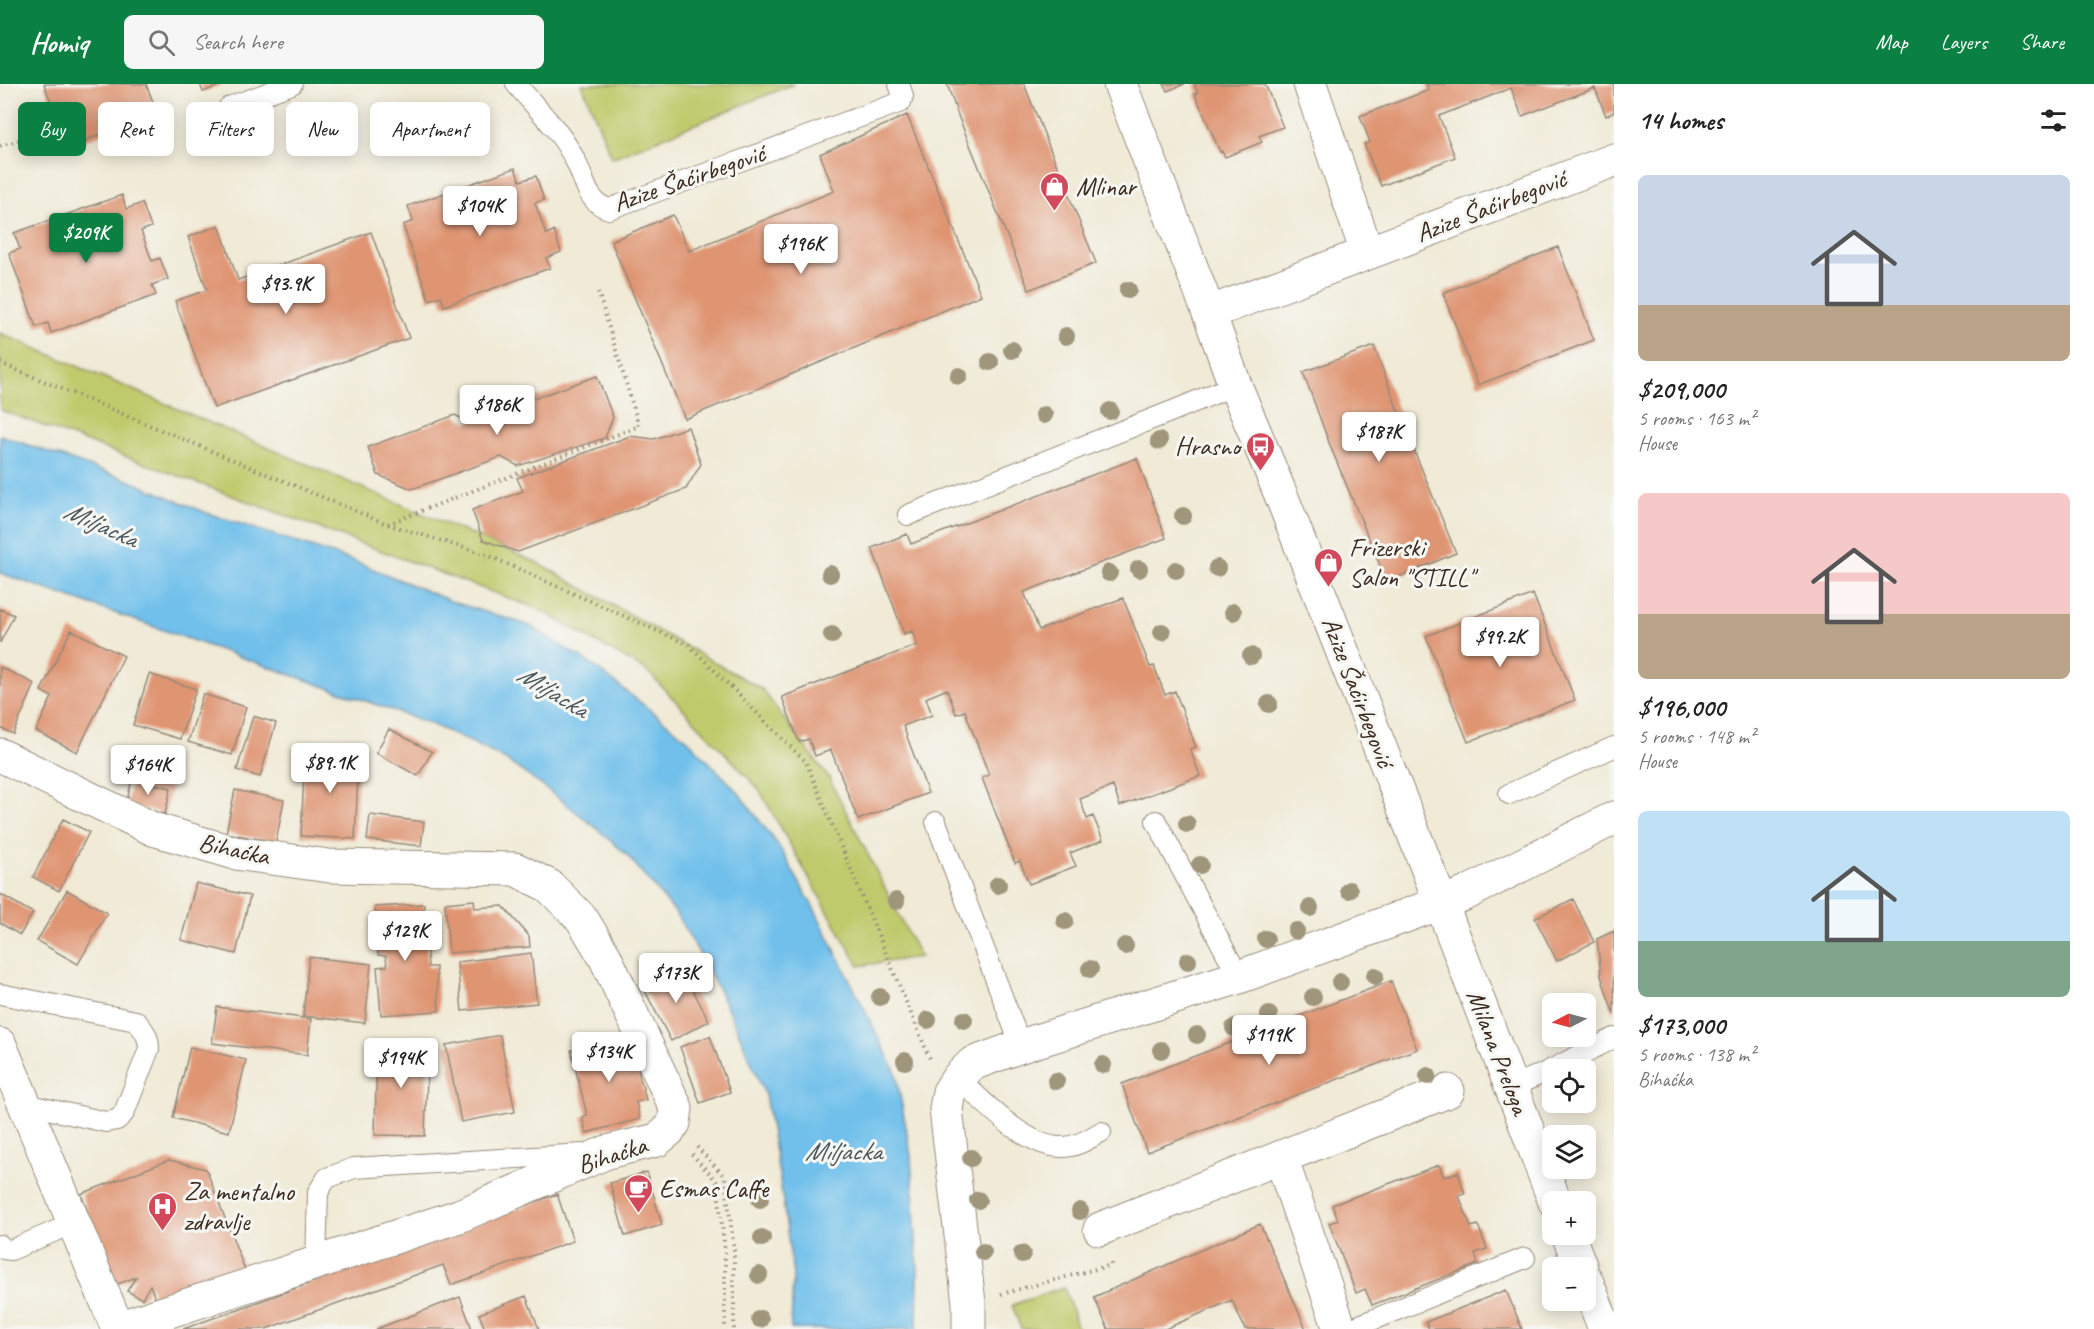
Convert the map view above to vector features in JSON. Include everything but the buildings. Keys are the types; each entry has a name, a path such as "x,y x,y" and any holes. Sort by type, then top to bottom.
{"street":[{"name":"Azize Šaćirbegović","path":"1120,84 1235,385 1281,495 1441,903"},
{"path":"1310,84 1367,253"},
{"name":"Azize Šaćirbegović","path":"1209,313 1614,160"},
{"name":"Bihaćka","path":"0,755 153,829 235,853 328,866 515,869 549,886 582,919 605,957 676,1108 672,1126 657,1140 607,1152 459,1216 118,1328"},
{"path":"969,1316 946,1109 949,1092 944,1073 1021,1046 1239,977 1465,894 1614,818"},
{"name":"Milana Preloga","path":"1441,903 1551,1191"},
{"path":"0,1045 118,1328"},
{"path":"1100,1229 1448,1091"},
{"path":"1281,1158 1340,1329"},
{"path":"1596,1306 1605,1329"}],"lane":[{"path":"242,102 292,84"},
{"name":"Azize Šaćirbegović","path":"516,84 562,137 578,164 592,198 599,206 609,209 901,102 904,85"},
{"path":"908,515 1235,385"},
{"path":"1509,794 1614,747"},
{"path":"1156,821 1239,977"},
{"path":"936,822 1021,1046"},
{"path":"0,994 136,1021 149,1039 149,1049 124,1113 117,1120 106,1122 25,1104"},
{"path":"1510,1087 1544,1073 1614,1038"},
{"path":"944,1073 1016,1129 1038,1141 1060,1148 1077,1144 1101,1132"},
{"path":"316,1263 318,1192 327,1178 354,1168 607,1152"},
{"path":"0,1245 3,1249 11,1250 74,1223"},
{"path":"1350,1329 1525,1258"}],"path":[{"path":"0,146 18,141"},
{"path":"387,524 639,426 598,291"},
{"path":"0,363 387,524 487,555 689,645 806,762 930,1057 944,1073"},
{"path":"672,1126 717,1182 725,1251 725,1329"},
{"path":"672,1126 725,1177 734,1250 734,1329"},
{"path":"969,1316 1111,1265 1100,1229"}],"green space":[{"path":"582,84 794,84 612,158"},
{"path":"0,333 536,562 762,689 829,778 920,957 859,966 758,788 647,671 538,609 0,410"},
{"path":"1064,1287 1078,1329 1021,1329 1012,1305"}],"water":[{"name":"Miljacka","path":"0,435 128,480 207,513 354,561 453,602 528,625 594,666 687,739 737,791 778,845 816,912 896,1073 911,1156 918,1272 917,1329 791,1329 793,1275 765,1095 735,1024 705,963 675,912 627,855 544,787 504,759 469,741 426,722 0,573"}],"place":[{"name":"Mlinar","path":"1055,212"},
{"name":"Hrasno","path":"1261,472"},
{"name":"Frizerski Salon \"STILL\"","path":"1328,588"},
{"name":"Esmas Caffe","path":"638,1214"},
{"name":"Za mentalno zdravlje","path":"163,1232"}]}
